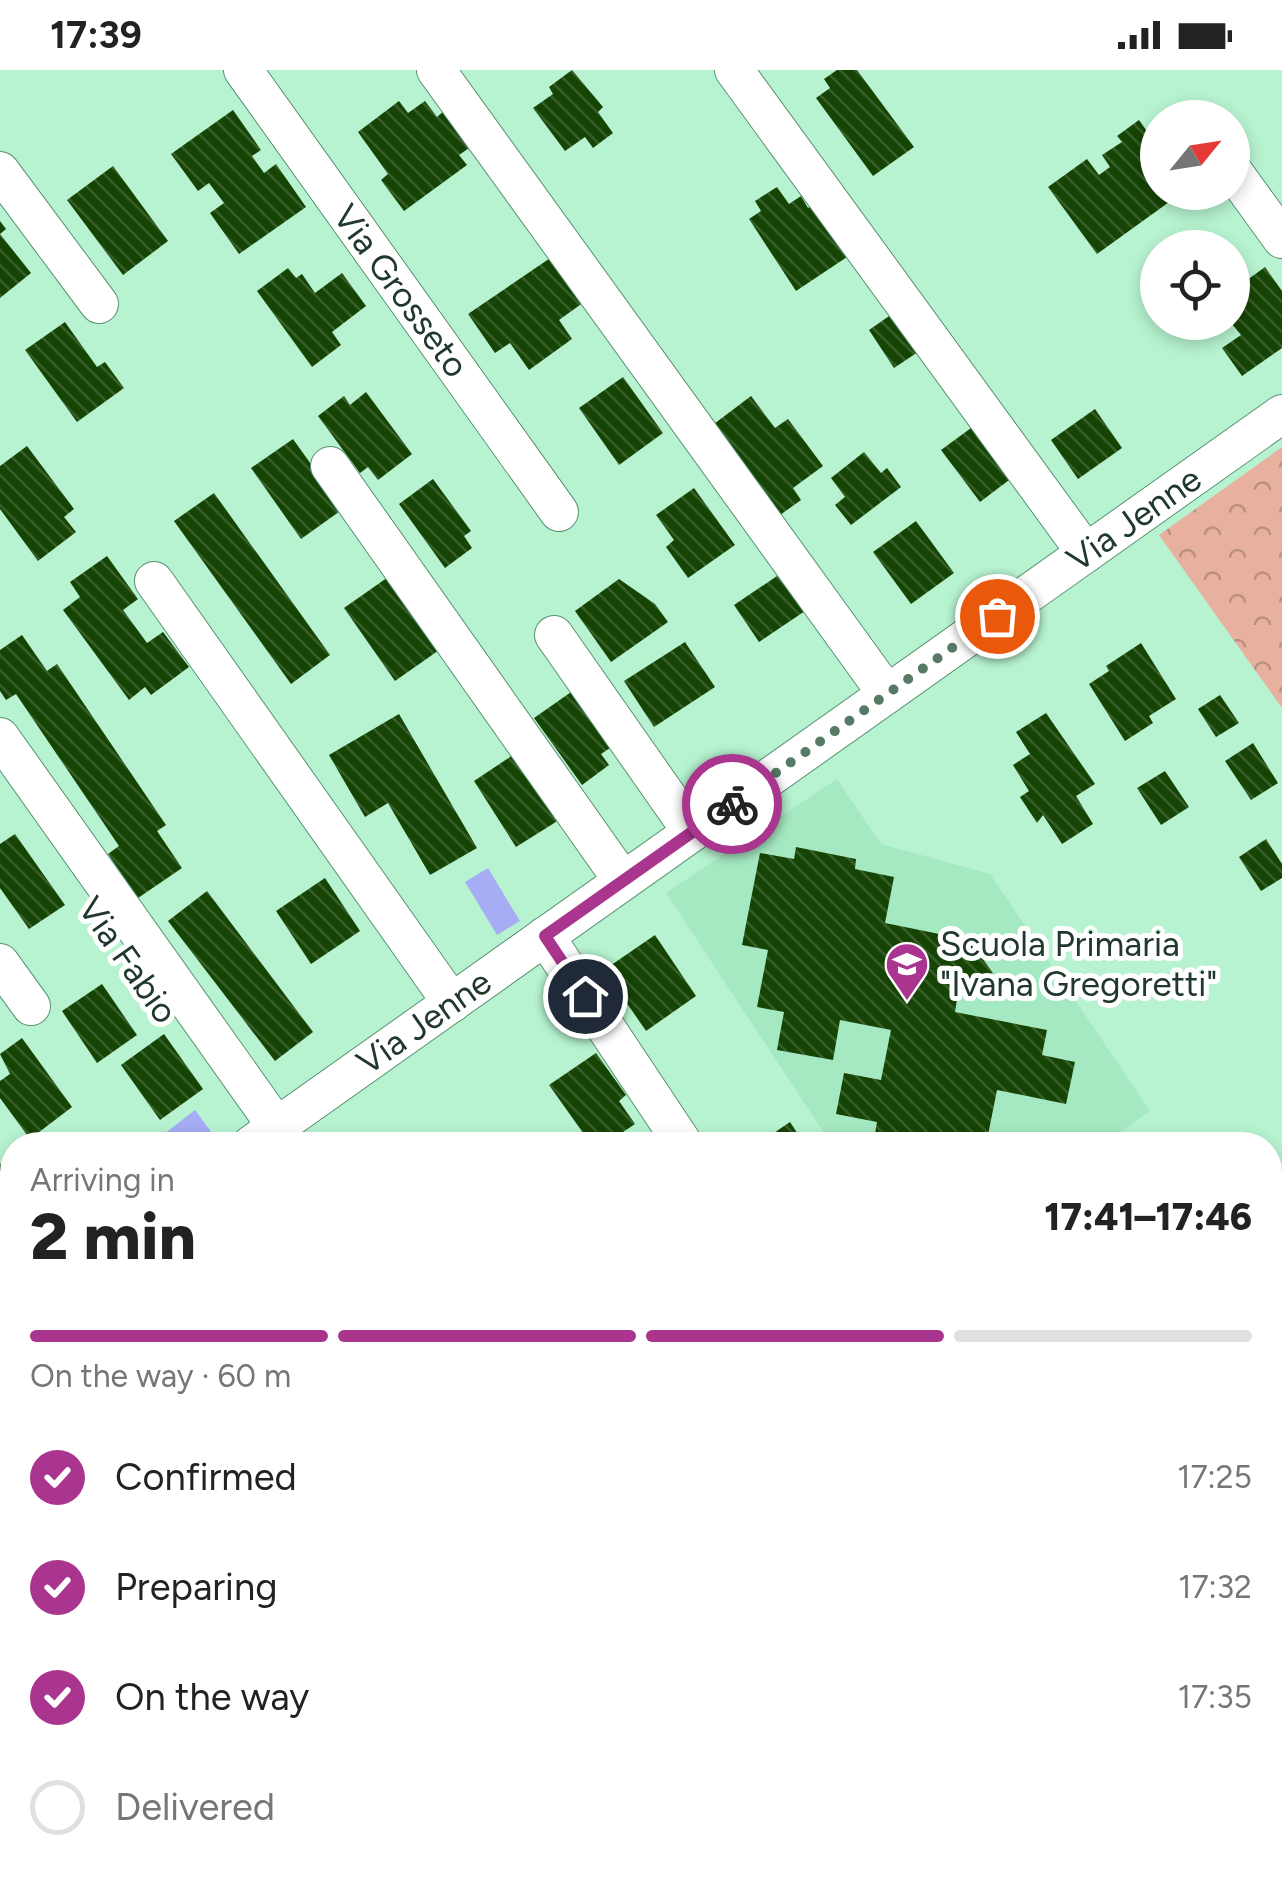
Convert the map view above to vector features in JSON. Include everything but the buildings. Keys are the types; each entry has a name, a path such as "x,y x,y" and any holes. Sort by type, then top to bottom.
{"street":[{"name":"Via Grosseto","path":"243,70 559,512"},
{"path":"436,70 886,694"},
{"path":"734,70 1086,553"},
{"path":"0,171 99,304"},
{"path":"1250,195 1282,240"},
{"name":"Via Jenne","path":"269,1132 1282,414"},
{"path":"330,466 623,882"},
{"path":"154,581 452,1003"},
{"path":"554,635 692,832"},
{"path":"0,736 257,1132"},
{"name":"Via Fabio","path":"0,780 257,1132"},
{"path":"545,936 675,1132"},
{"path":"0,963 31,1006"}],"shaded area":[{"name":"Scuola Primaria \"Ivana Gregoretti\"","path":"837,779 881,844 990,874 1150,1111 1120,1132 823,1132 666,893"}],"green space":[{"path":"1282,447 1282,708 1159,535"}],"water":[{"path":"488,868 520,921 497,935 465,882"},
{"path":"195,1110 211,1132 167,1132"}],"way so far":[{"path":"732,804 997,616"}],"place":[{"name":"Scuola Primaria \"Ivana Gregoretti\"","path":"907,1002"}],"route":[{"path":"585,996 545,936 732,804"}]}
